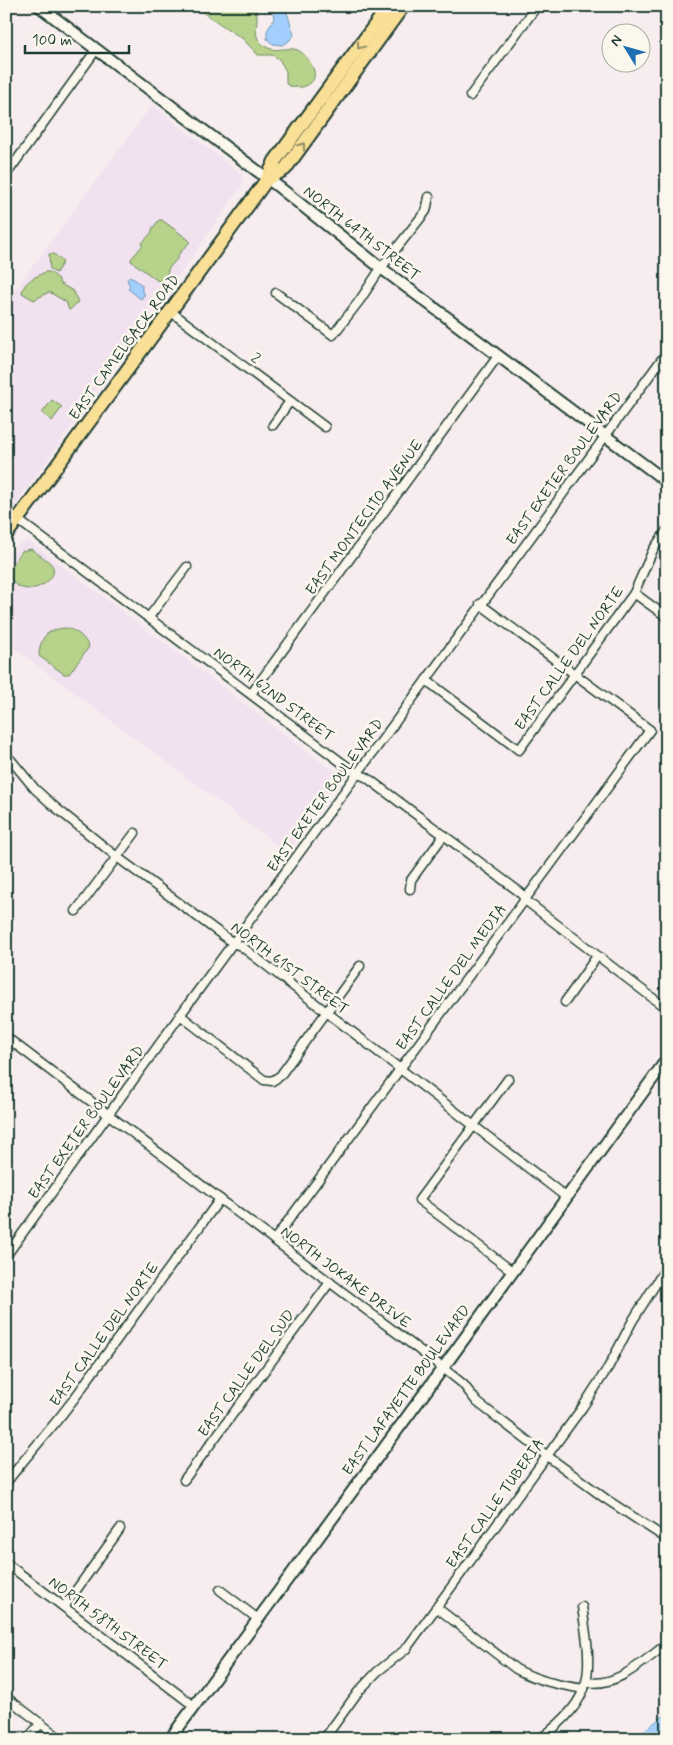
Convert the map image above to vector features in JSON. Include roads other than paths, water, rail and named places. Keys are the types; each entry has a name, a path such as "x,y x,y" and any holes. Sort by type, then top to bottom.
{"main road":[{"name":"EAST CAMELBACK ROAD","path":"6,535 267,179 285,169 343,79 395,8"}],"street":[{"name":"NORTH 64TH STREET","path":"39,6 381,268 667,482"},
{"path":"470,96 537,6"},
{"path":"6,175 96,50"},
{"path":"276,293 333,335 360,300 381,268 426,211 429,197"},
{"name":"2","path":"170,310 325,427"},
{"name":"EAST EXETER BOULEVARD","path":"6,1256 480,604 667,352"},
{"name":"EAST MONTECITO AVENUE","path":"251,694 498,356"},
{"path":"273,425 290,401"},
{"name":"NORTH 62ND STREET","path":"6,511 357,774 366,777 521,893 524,900 667,1009"},
{"name":"EAST CALLE DEL NORTE","path":"426,680 518,750 634,593 653,550 667,530"},
{"path":"149,617 187,568"},
{"path":"634,593 667,617"},
{"path":"480,604 574,674"},
{"name":"EAST CALLE DEL MEDIA","path":"274,1240 650,730 574,674"},
{"name":"NORTH 61ST STREET","path":"6,754 50,803 117,857 233,943 241,946 566,1197"},
{"path":"76,911 135,833"},
{"path":"410,890 411,880 444,835"},
{"path":"565,1002 597,956"},
{"path":"180,1015 264,1080 272,1081 280,1076 360,966"},
{"name":"NORTH JOKAKE DRIVE","path":"8,1040 109,1114 464,1384 477,1402 546,1455 606,1499 667,1539"},
{"name":"EAST LAFAYETTE BOULEVARD","path":"170,1739 667,1059"},
{"path":"508,1079 419,1200 512,1271"},
{"name":"EAST CALLE DEL NORTE","path":"6,1483 71,1404 88,1378 220,1199"},
{"name":"EAST CALLE TUBERIA","path":"324,1739 358,1692 377,1672 406,1650 582,1408 609,1366 633,1320 667,1266"},
{"name":"EAST CALLE DEL SUD","path":"184,1480 330,1282"},
{"path":"64,1607 120,1529"},
{"name":"NORTH 58TH STREET","path":"6,1563 194,1706"},
{"path":"220,1590 258,1619"},
{"path":"540,1739 571,1711 585,1686 589,1658 582,1607"},
{"path":"436,1608 516,1669 530,1677 558,1685 585,1686 599,1684 624,1674 667,1644"},
{"path":"6,1697 61,1739"},
{"path":"28,1739 41,1723"}],"water":[{"path":"272,6 285,6 294,35 282,45 273,44 267,39 267,31 274,19"},
{"path":"130,276 142,285 142,292 145,294 141,299 128,289 130,286 127,280"},
{"path":"667,1713 667,1739 633,1739"}]}
